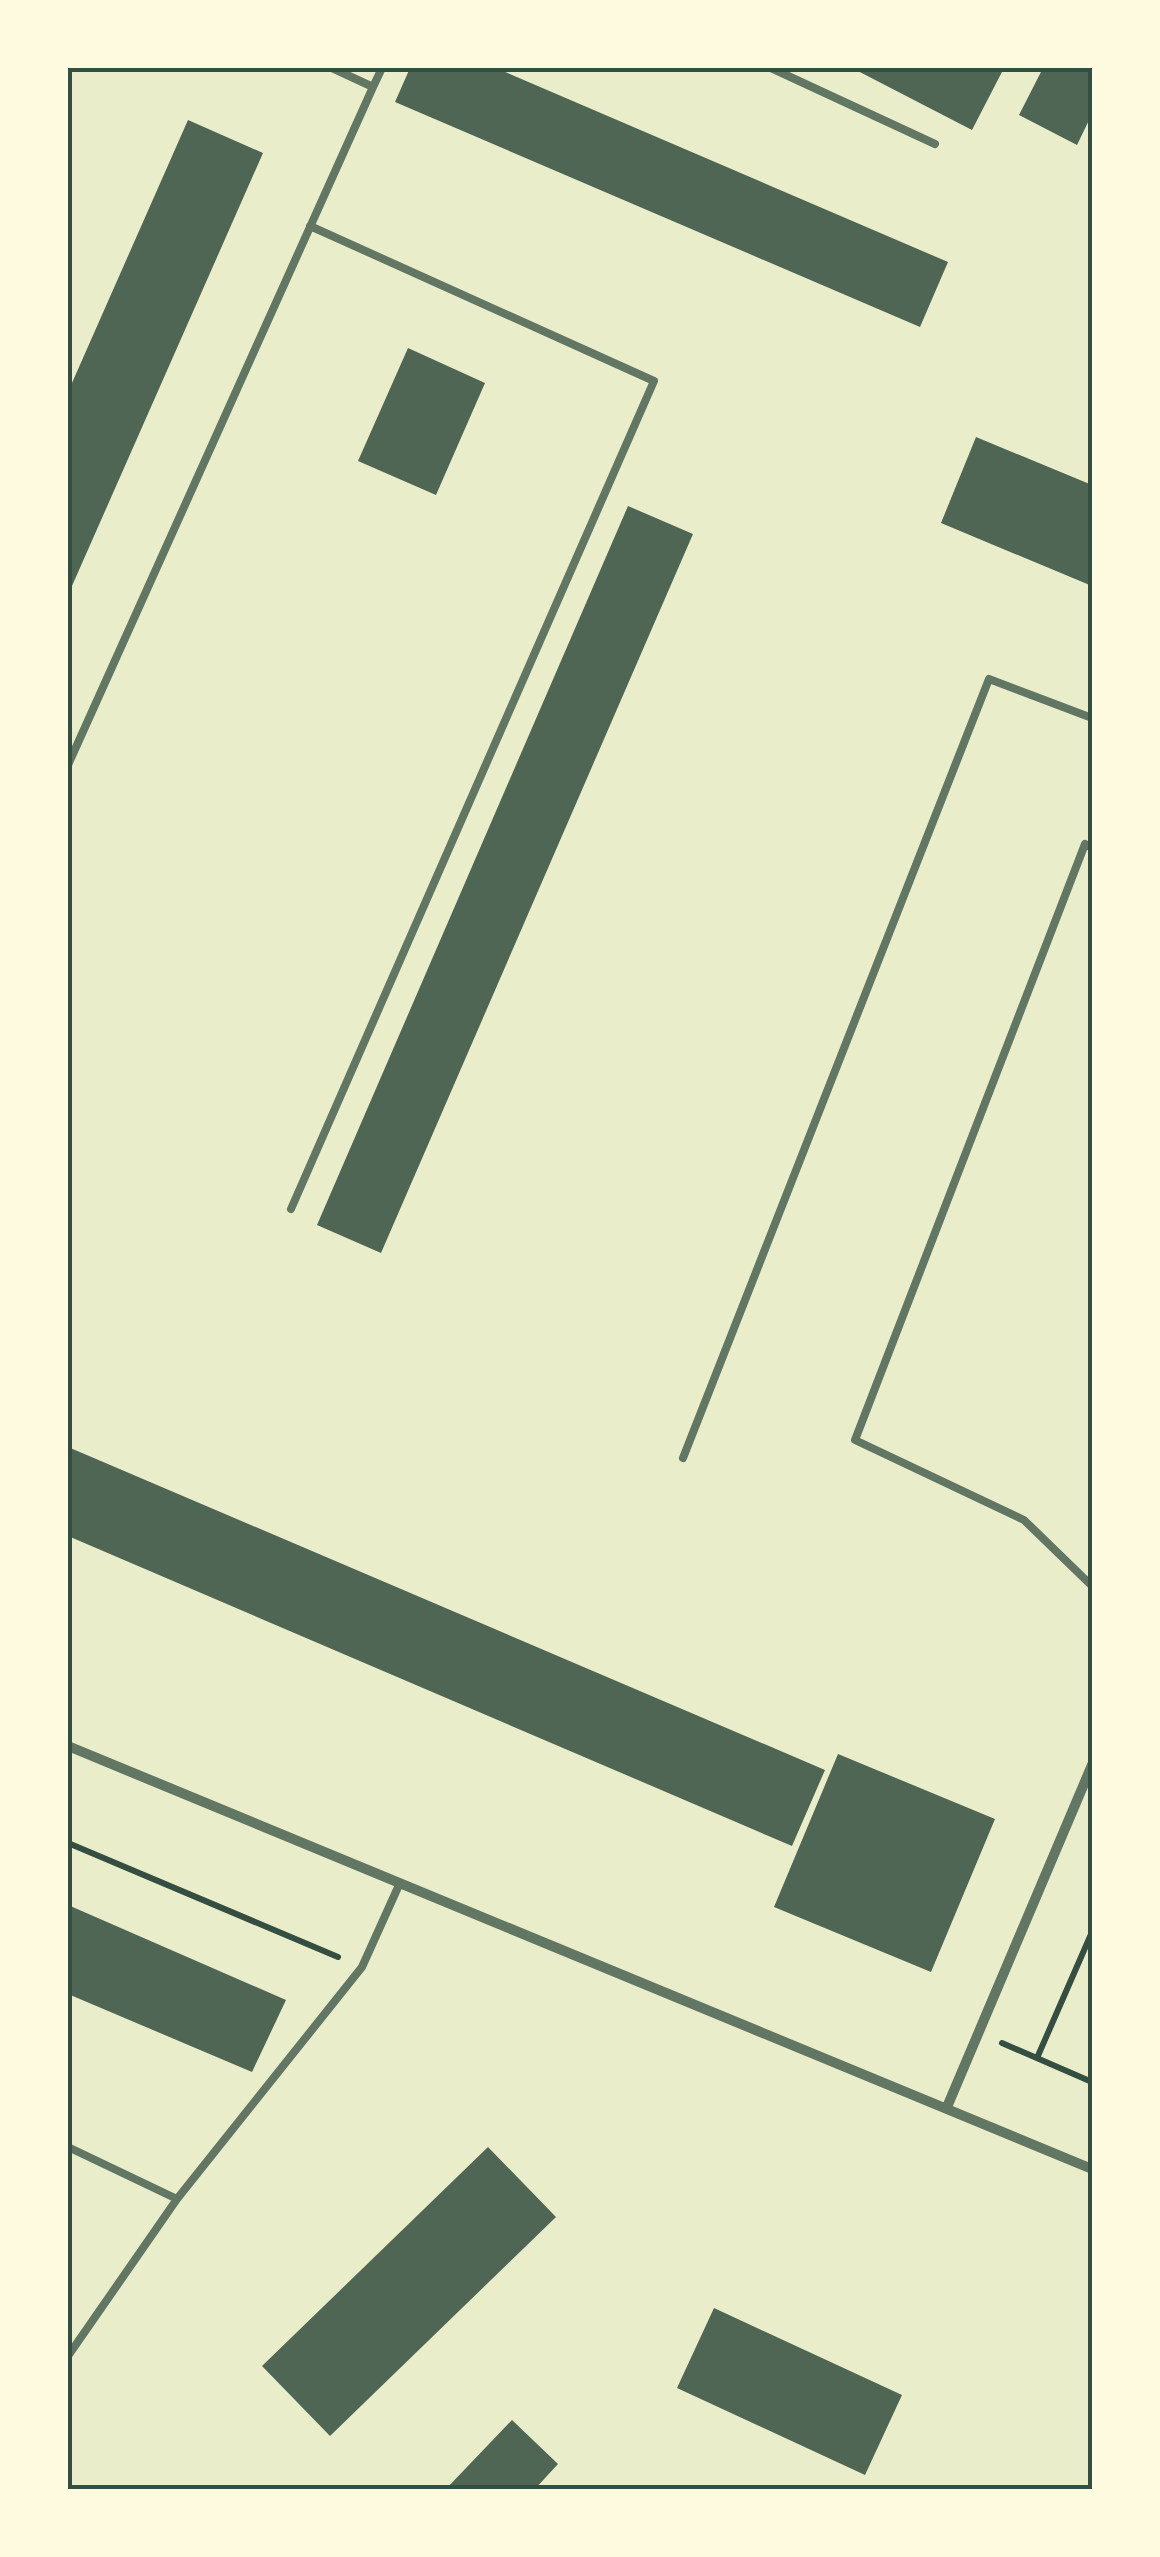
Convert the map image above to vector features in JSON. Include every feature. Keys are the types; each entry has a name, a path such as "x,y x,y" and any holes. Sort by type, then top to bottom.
{"street":[{"path":"68,1746 1092,2169"},
{"path":"947,2108 1092,1765"}],"lane":[{"path":"332,68 373,87"},
{"path":"68,764 382,68"},
{"path":"771,68 935,144"},
{"path":"291,1209 654,381 310,226"},
{"path":"682,1458 989,678 1092,718"},
{"path":"1092,848 1084,844 855,1440 1024,1520 1092,1586"},
{"path":"68,2356 178,2199 362,1967 399,1884"},
{"path":"68,2147 178,2199"}],"path":[{"path":"68,1843 362,1967"},
{"path":"1037,2058 1092,1932"},
{"path":"979,2032 1092,2082"}],"building":[{"path":"410,68 496,68 948,262 920,327 395,102"},
{"path":"852,68 1004,68 972,130"},
{"path":"1043,68 1092,68 1092,114 1077,145 1019,115"},
{"path":"188,120 263,153 68,595 68,392"},
{"path":"408,348 485,383 436,495 358,461"},
{"path":"976,437 1092,485 1092,586 941,523"},
{"path":"628,506 693,534 381,1253 317,1225"},
{"path":"68,1447 825,1770 792,1846 68,1536"},
{"path":"838,1754 995,1819 931,1972 774,1907"},
{"path":"68,1905 286,2000 252,2072 68,1994"},
{"path":"488,2147 556,2217 330,2436 262,2366"},
{"path":"714,2308 902,2395 865,2475 677,2388"},
{"path":"512,2420 558,2464 534,2490 445,2490"}]}
